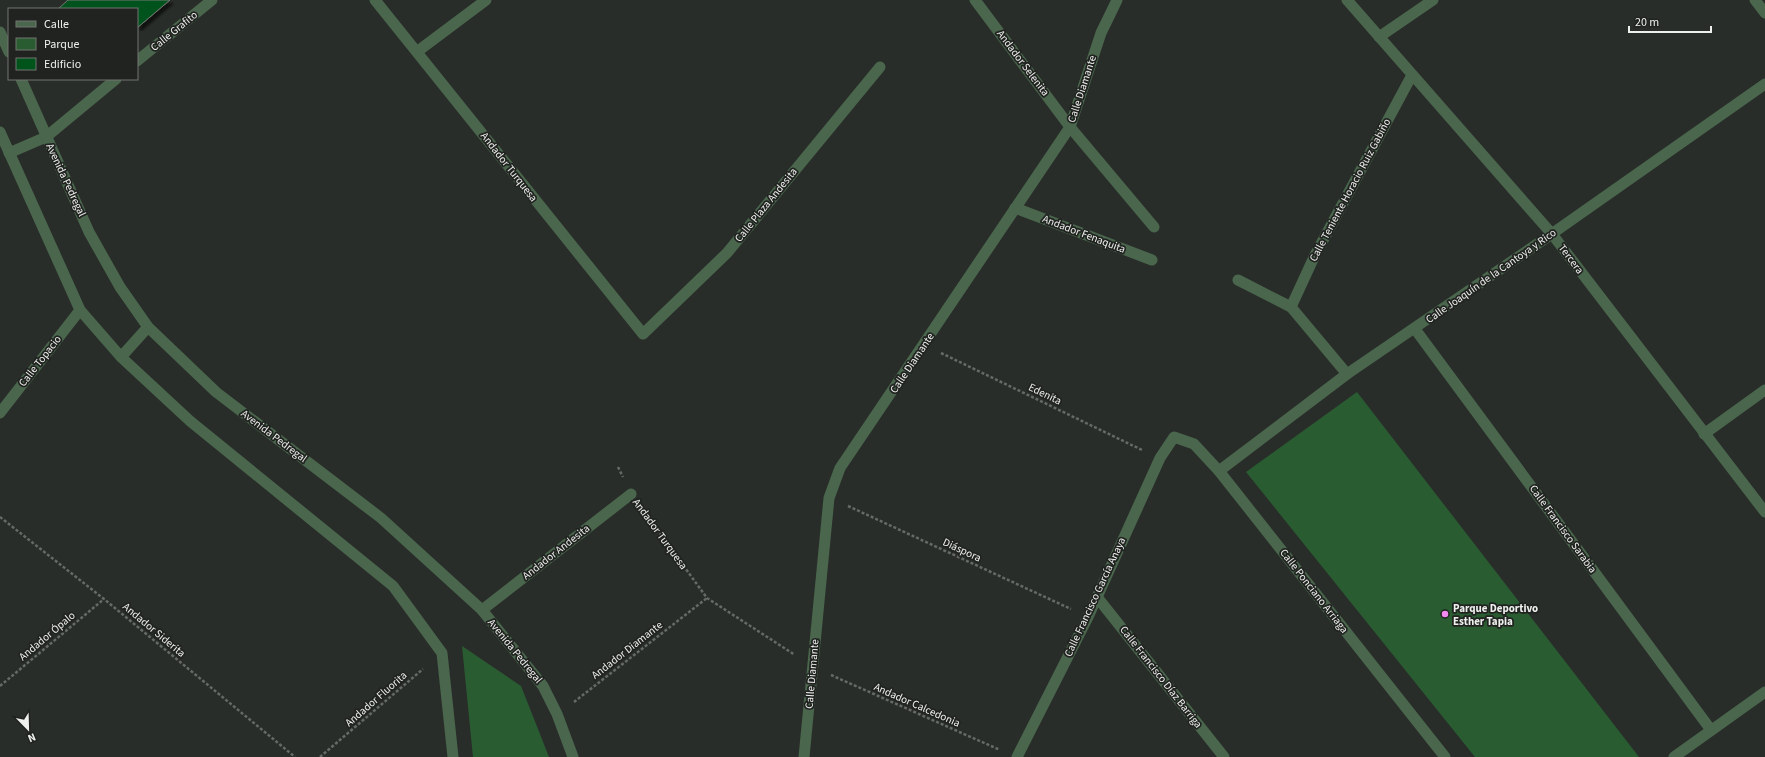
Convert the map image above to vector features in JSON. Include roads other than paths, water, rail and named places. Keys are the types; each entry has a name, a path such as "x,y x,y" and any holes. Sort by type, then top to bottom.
{"street":[{"name":"Calle Grafito","path":"138,60 212,0"},
{"name":"Andador Turquesa","path":"375,0 418,51 643,334"},
{"path":"418,51 486,0"},
{"name":"Andador Selenita","path":"975,0 1070,127"},
{"name":"Calle Diamante","path":"804,757 829,498 840,468 1070,127 1101,33 1117,0"},
{"name":"Tercera","path":"1347,0 1552,234 1765,512"},
{"path":"1379,38 1433,0"},
{"path":"1755,0 1765,13"},
{"path":"0,32 8,50"},
{"name":"Calle Plaza Andesita","path":"643,334 727,253 880,67"},
{"name":"Calle Teniente Horacio Ruiz Gabiño","path":"1291,307 1315,256 1412,75"},
{"name":"Avenida Pedregal","path":"21,80 89,232 120,288 148,327 216,392 381,518 482,610 543,686 557,714 573,757"},
{"path":"9,152 46,136 115,80"},
{"name":"Calle Joaquín de la Cantoya y Rico","path":"1219,471 1347,374 1552,234 1765,84"},
{"path":"1070,127 1154,227"},
{"path":"0,132 80,310 121,357 190,421 393,586 442,653 453,757"},
{"name":"Andador Fenaquita","path":"1015,208 1152,260"},
{"path":"1238,280 1291,307 1347,374"},
{"name":"Calle Topacio","path":"0,413 80,310"},
{"path":"121,357 148,327"},
{"name":"Calle Francisco Sarabia","path":"1415,329 1711,730"},
{"path":"1704,434 1765,390"},
{"name":"Calle Ponciano Arriaga","path":"1174,437 1194,444 1219,471 1445,757"},
{"name":"Calle Francisco García Anaya","path":"1012,755 1088,617 1160,458 1174,437"},
{"name":"Andador Andesita","path":"482,610 631,494"},
{"name":"Calle Francisco Díaz Barriga","path":"1097,596 1224,757"},
{"path":"1674,757 1765,692"}],"place":[{"name":"Parque Deportivo Esther Tapia","path":"1445,614"}]}
